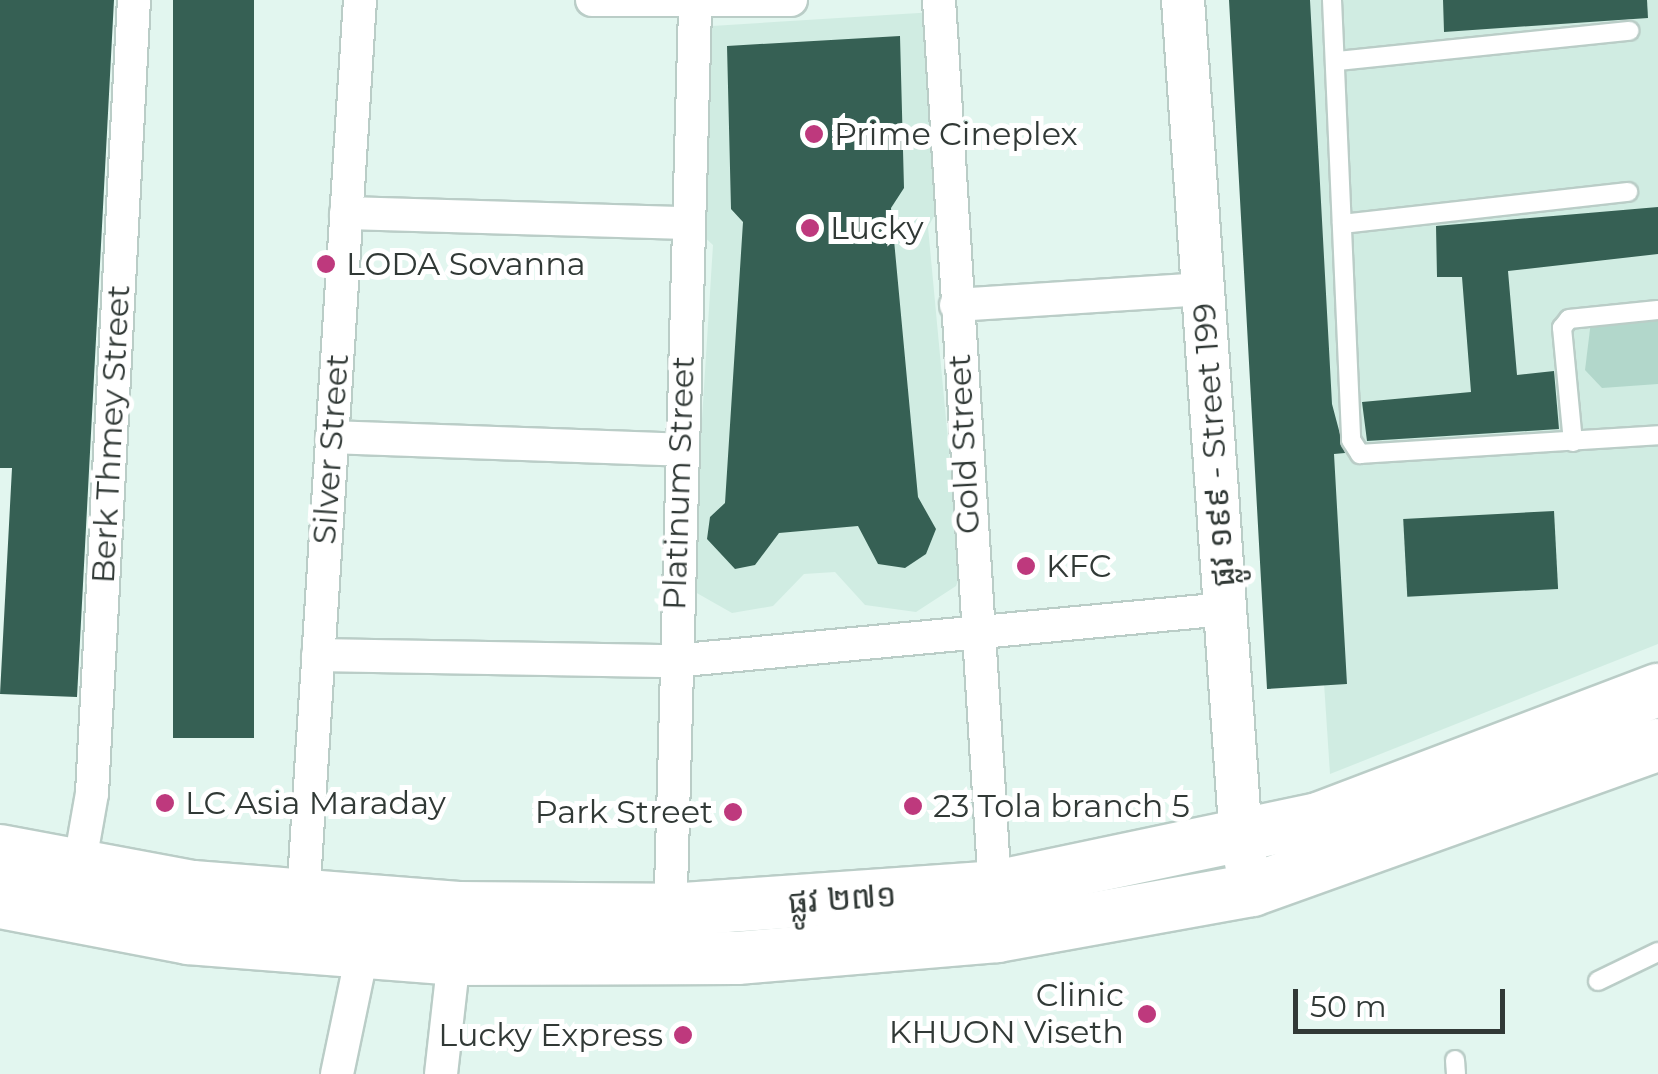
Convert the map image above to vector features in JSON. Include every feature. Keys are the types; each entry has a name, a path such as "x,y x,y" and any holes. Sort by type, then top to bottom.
{"main road":[{"name":"ផ្លូវ ២៧១","path":"0,902 188,938 454,959 670,935 995,887 1241,840 1407,790 1658,690"},
{"name":"ផ្លូវ ២៧១","path":"0,850 79,868 302,898 670,935 997,936 1252,890 1416,839 1658,745"}],"street":[{"name":"Berk Thmey Street","path":"79,868 92,792 134,0"},
{"name":"Silver Street","path":"302,898 360,0"},
{"path":"592,0 695,6 791,0"},
{"name":"Gold Street","path":"938,0 995,887"},
{"name":"ផ្លូវ ១៩៩ - Street 199","path":"1183,0 1241,840 1252,890"},
{"name":"Platinum Street","path":"670,935 673,661 695,6"},
{"path":"346,212 688,223"},
{"path":"956,305 1203,289"},
{"path":"332,437 680,450"},
{"path":"318,656 673,661 976,636 1225,609"},
{"path":"336,1074 362,954"},
{"path":"441,1074 454,959"}],"lane":[{"path":"1332,0 1350,440 1360,454 1658,435"},
{"path":"1337,61 1629,32"},
{"path":"1342,224 1628,192"},
{"path":"1573,442 1562,328 1568,319 1658,310"},
{"path":"1598,981 1658,952"}],"shaded area":[{"path":"1279,0 1658,0 1658,644 1330,774"},
{"path":"935,12 939,207 928,227 953,494 973,540 956,586 916,612 865,605 835,572 804,574 773,606 732,613 695,592 677,556 697,498 713,245 701,234 696,27"},
{"path":"1658,316 1658,384 1602,388 1585,370 1591,321"}],"building":[{"path":"0,0 114,0 77,697 0,694 12,468 0,468"},
{"path":"173,0 254,0 254,738 173,738"},
{"path":"1229,0 1310,0 1332,404 1345,453 1334,454 1347,684 1267,689"},
{"path":"1443,0 1647,0 1648,18 1444,32"},
{"path":"900,36 904,188 891,208 918,497 936,529 926,554 905,568 878,564 858,526 779,533 755,565 735,569 707,539 710,517 725,503 743,222 731,209 727,46"},
{"path":"1658,207 1658,254 1508,271 1517,375 1554,371 1559,429 1367,441 1362,402 1471,392 1462,277 1437,277 1436,226"},
{"path":"1554,511 1558,589 1407,597 1403,519"}],"place":[{"name":"Prime Cineplex","path":"814,134"},
{"name":"Lucky","path":"810,228"},
{"name":"LODA Sovanna","path":"326,264"},
{"name":"KFC","path":"1026,566"},
{"name":"LC Asia Maraday","path":"165,803"},
{"name":"23 Tola branch 5","path":"913,806"},
{"name":"Park Street","path":"733,812"},
{"name":"Clinic KHUON Viseth","path":"1147,1014"},
{"name":"Lucky Express","path":"683,1035"}]}
